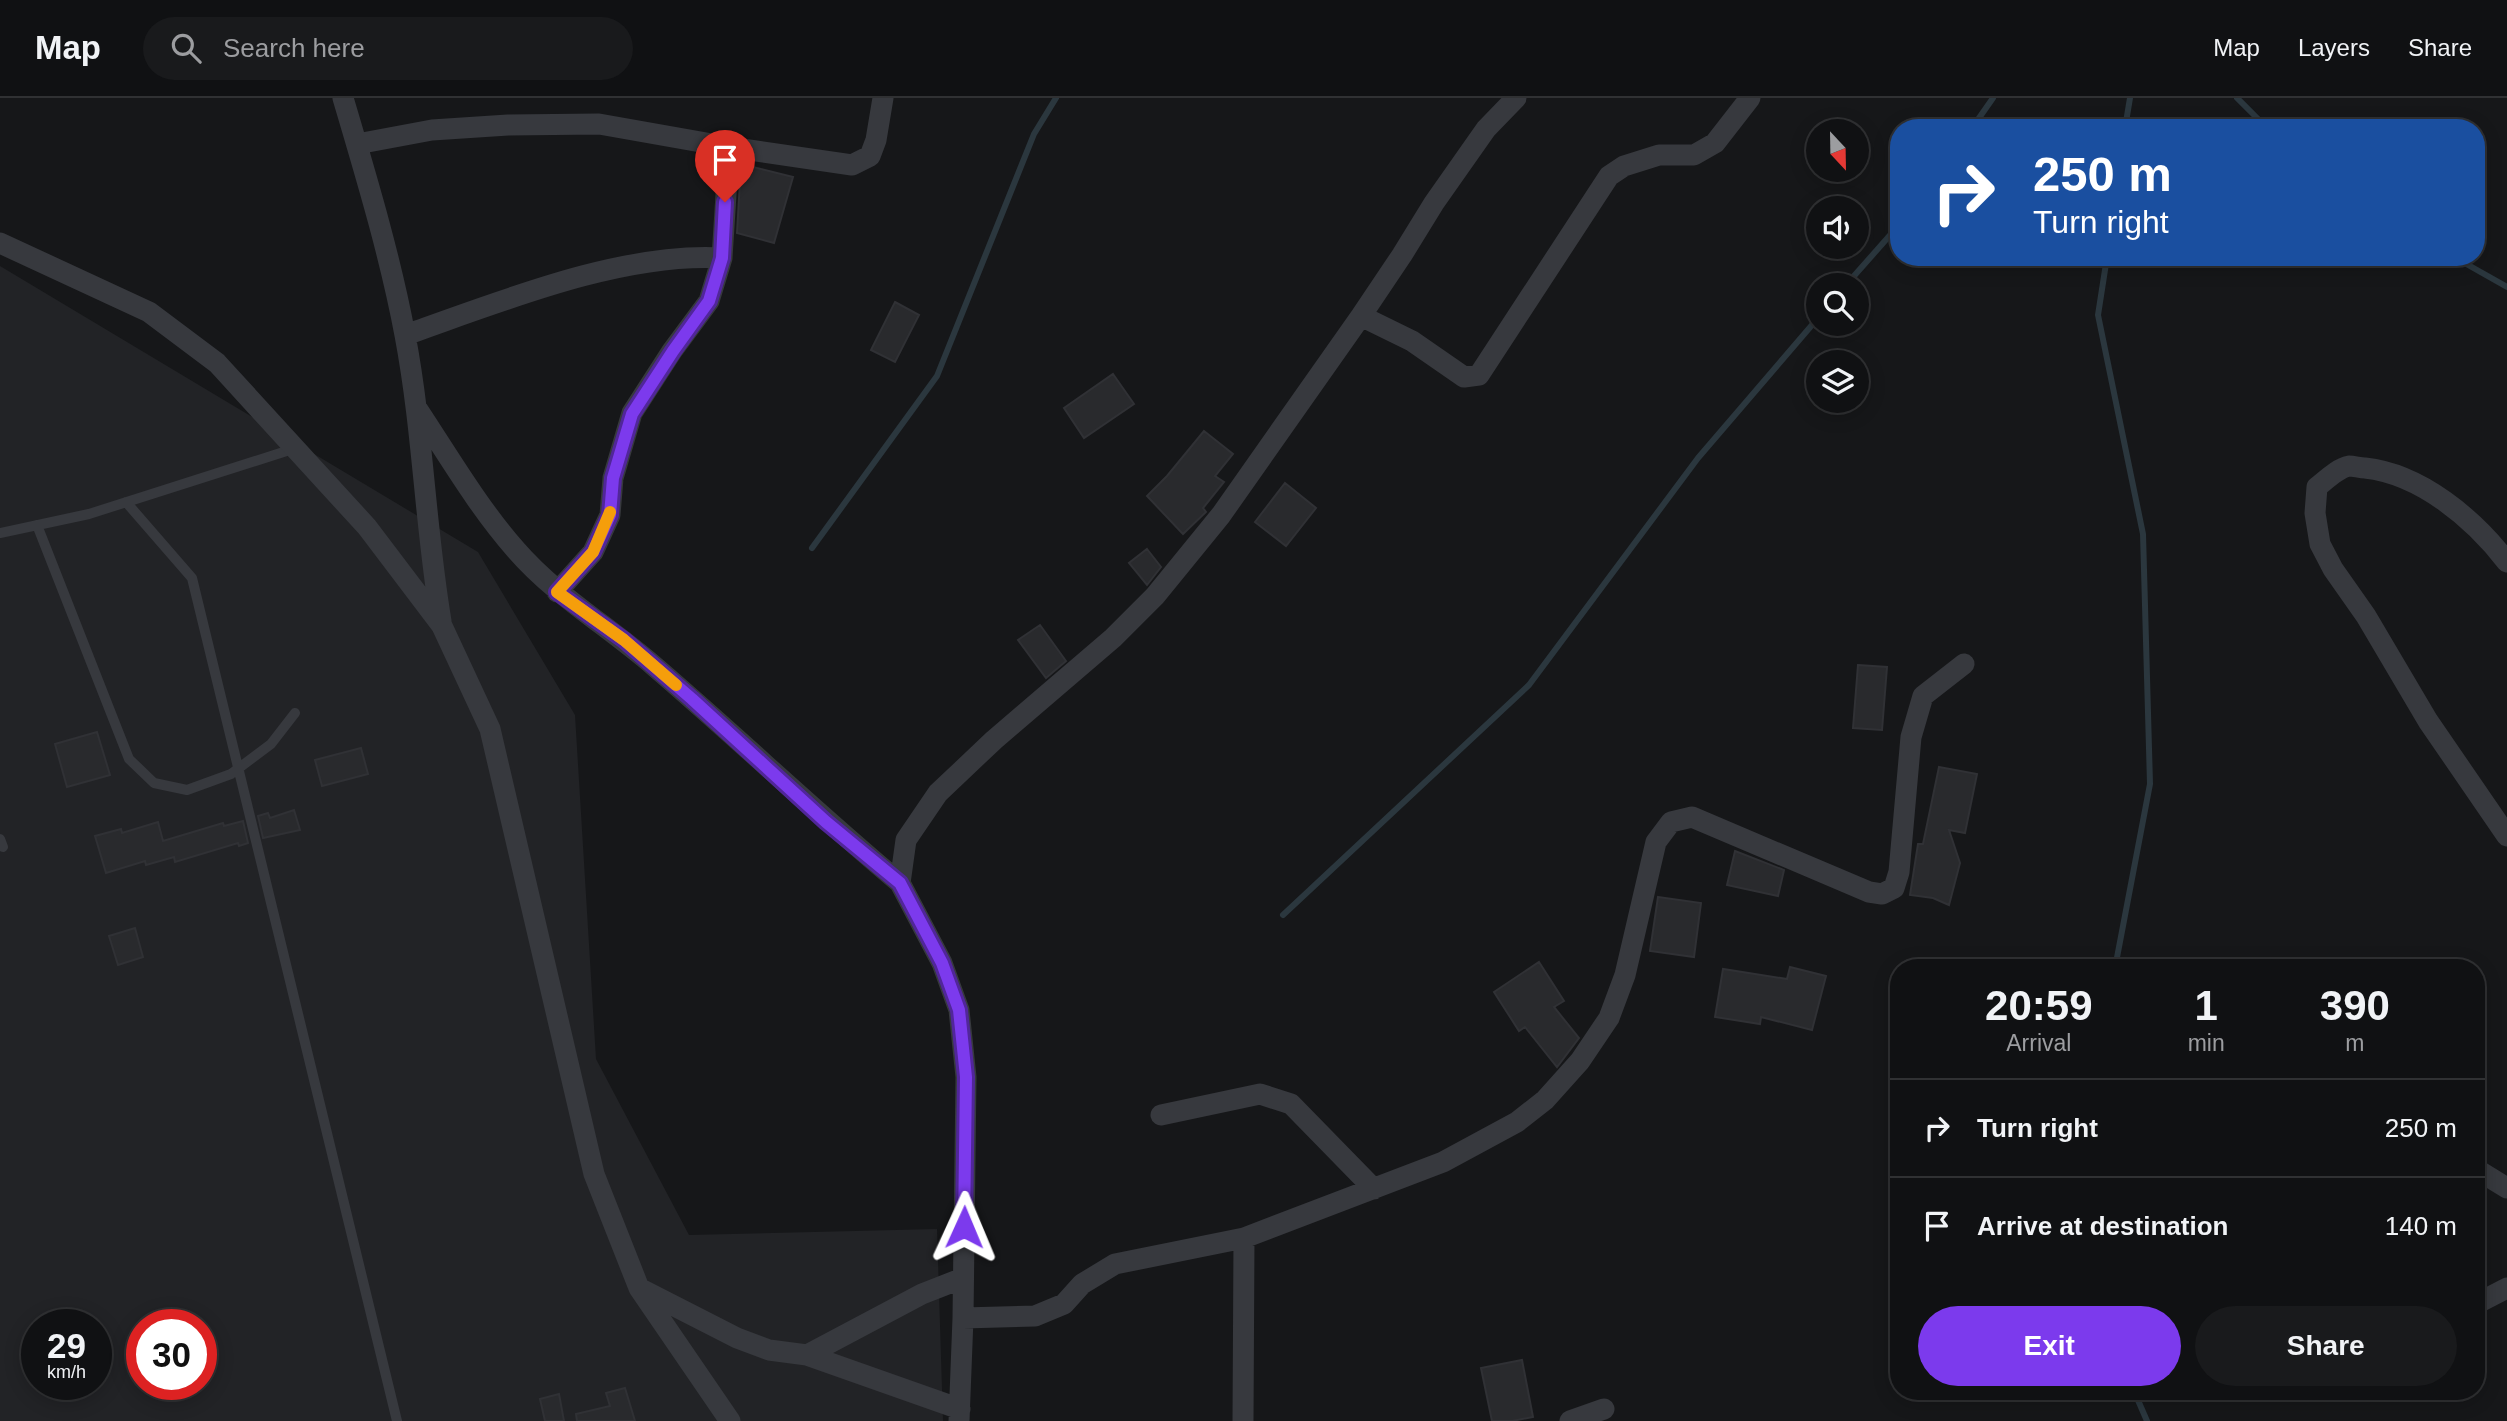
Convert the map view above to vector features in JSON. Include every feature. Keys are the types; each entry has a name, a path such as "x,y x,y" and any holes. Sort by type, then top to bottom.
{"street":[{"path":"343,98 405,335 427,498 432,568 442,626"},
{"path":"357,144 432,130 508,125 599,124 852,165 870,156 876,140 883,98"},
{"path":"900,883 906,840 937,793 994,740 1113,638 1155,596 1221,515 1361,316 1434,203 1486,129 1516,98"},
{"path":"1361,316 1412,341 1464,377 1479,375 1609,176 1624,166 1659,155 1694,155 1715,143 1750,98"},
{"path":"557,592 593,552 610,515 613,478 632,414 709,301 722,258 729,147"},
{"path":"0,243 149,312 217,363 367,527 442,626 490,729 594,1174 639,1288 730,1421"},
{"path":"405,335 530,292 628,266 694,256 722,258"},
{"path":"416,407 515,550 557,592 624,640 826,822 900,883 942,963 959,1010 966,1077 960,1415 807,1355 769,1350 737,1338 639,1288"},
{"path":"2507,562 2470,523 2435,494 2398,476 2381,470 2348,466 2317,487 2315,513 2320,544 2333,569 2366,616 2428,721 2507,836"},
{"path":"963,1318 1035,1316 1064,1304 1082,1284 1115,1264 1244,1238 1443,1163 1517,1122 1545,1100 1580,1062 1609,1018 1625,975 1657,842 1671,822 1692,817 1869,892 1882,894 1894,888 1899,872 1911,737 1923,696 1964,664"},
{"path":"1161,1115 1260,1094 1291,1104 1374,1189"},
{"path":"2485,1175 2507,1188"},
{"path":"1243,1421 1244,1238"},
{"path":"807,1355 922,1294 963,1278"},
{"path":"2485,1300 2507,1289"},
{"path":"1570,1421 1604,1409"}],"lane":[{"path":"0,533 89,514 296,448"},
{"path":"126,502 192,578 397,1421"},
{"path":"37,525 129,759 154,783 187,790 231,775 271,744 295,713"}],"shaded area":[{"path":"0,266 478,552 575,715 596,1059 689,1235 937,1229 943,1421 0,1421"}],"building":[{"path":"741,164 793,177 774,243 737,233"},
{"path":"895,302 919,315 895,362 871,350"},
{"path":"1113,374 1134,404 1084,438 1064,408"},
{"path":"1204,431 1233,454 1215,476 1224,482 1203,508 1206,512 1183,534 1147,496"},
{"path":"1285,483 1316,508 1286,546 1255,522"},
{"path":"1147,549 1161,567 1147,585 1129,563"},
{"path":"1040,625 1066,661 1046,678 1018,640"},
{"path":"1858,665 1887,667 1882,730 1853,728"},
{"path":"97,732 110,775 67,787 55,744"},
{"path":"361,748 368,774 322,786 315,760"},
{"path":"1939,767 1977,774 1965,833 1949,830 1960,863 1949,905 1933,898 1910,895 1918,844 1923,844"},
{"path":"294,810 300,830 263,838 258,816 268,813 270,818"},
{"path":"243,821 248,843 239,846 238,843 175,862 174,857 146,865 145,861 106,873 95,836 121,829 122,833 158,822 163,841 223,823 224,826"},
{"path":"1735,851 1784,870 1778,896 1727,885"},
{"path":"1658,897 1701,903 1694,957 1650,951"},
{"path":"135,928 143,957 118,965 109,936"},
{"path":"1539,962 1564,1001 1554,1007 1579,1038 1557,1067 1525,1027 1519,1031 1494,992"},
{"path":"1790,967 1826,976 1812,1030 1761,1017 1760,1024 1715,1017 1723,969 1787,979"},
{"path":"1522,1360 1533,1417 1492,1421 1481,1368"},
{"path":"625,1388 635,1421 577,1421 576,1414 610,1406 606,1393"},
{"path":"559,1394 564,1421 545,1421 540,1399"}],"waterway":[{"path":"812,548 937,376 1034,134 1056,98"},
{"path":"1978,119 1993,98"},
{"path":"2126,119 2130,98"},
{"path":"2237,98 2258,119"},
{"path":"1857,273 1890,235"},
{"path":"2106,266 2098,315 2143,534 2150,784 2117,959"},
{"path":"2470,266 2507,287"},
{"path":"1283,915 1529,685 1698,458 1806,332"},
{"path":"2138,1400 2147,1421"}],"slow traffic":[{"path":"610,512 593,552 557,592 624,640 676,685"}],"route":[{"path":"725,202 722,258 709,301 632,414 613,478 610,515 593,552 557,592 624,640 826,822 900,883 942,963 959,1010 966,1077 964,1227"}]}
